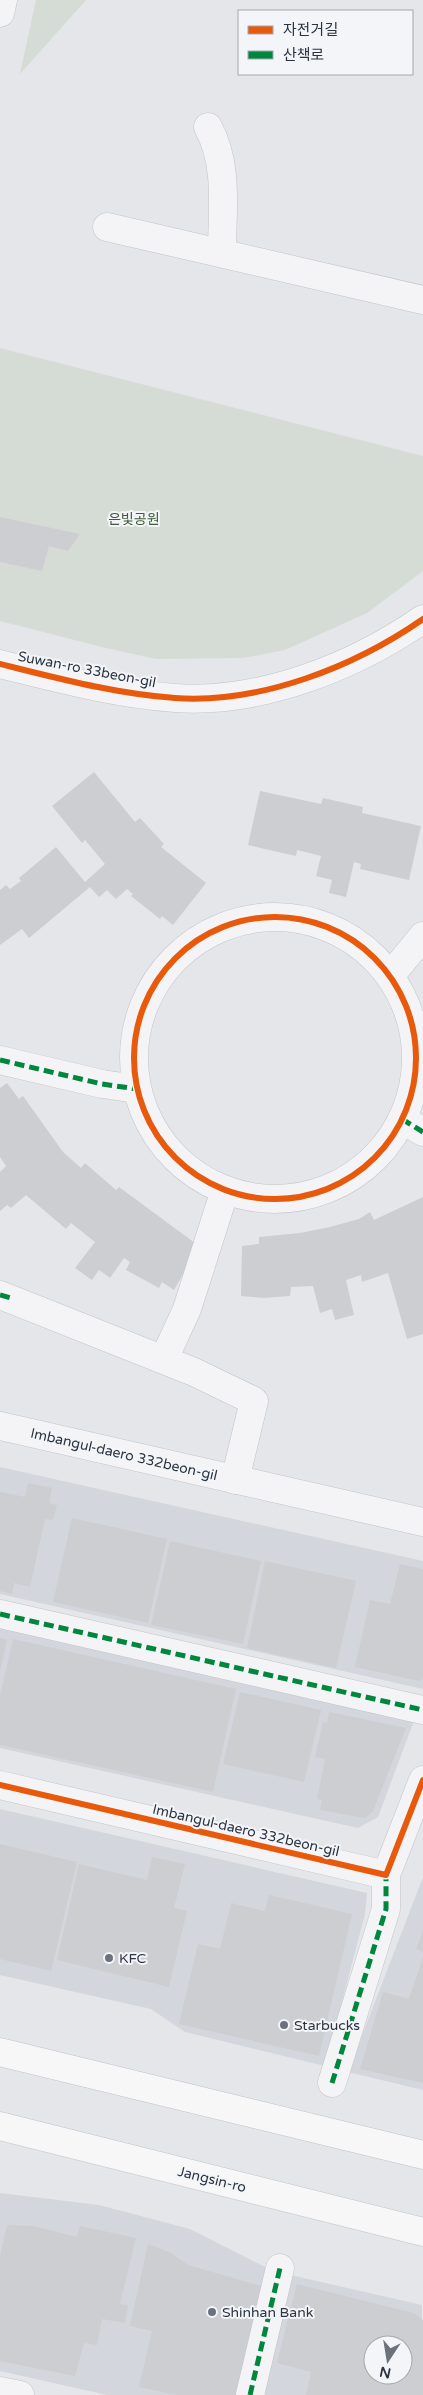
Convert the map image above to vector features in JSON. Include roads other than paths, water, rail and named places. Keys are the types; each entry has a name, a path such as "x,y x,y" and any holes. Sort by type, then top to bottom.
{"main road":[{"path":"0,2052 423,2155"},
{"name":"Jangsin-ro","path":"0,2126 423,2232"}],"street":[{"path":"0,13 3,0"},
{"path":"208,127 217,142 223,171 222,253"},
{"path":"107,227 423,300"},
{"name":"Suwan-ro 33beon-gil","path":"0,664 133,694 176,698 206,698 273,688 308,678 382,645 423,619"},
{"path":"271,917 298,919 325,926 350,938 372,955 390,976 404,1000 413,1026 419,1081 413,1125 395,1133 378,1154 357,1173 333,1187 307,1195 279,1199 251,1197 225,1190 200,1177 178,1160 160,1140 146,1116 137,1089 133,1062 135,1035 142,1008 155,983 172,961 193,943 217,929 243,920 271,917"},
{"path":"390,976 423,936"},
{"path":"0,1060 102,1084 137,1089"},
{"path":"164,1359 187,1309 225,1190"},
{"path":"6,1296 164,1359 254,1401 235,1480"},
{"name":"Imbangul-daero 332beon-gil","path":"0,1426 423,1522"},
{"path":"0,1614 423,1710"},
{"path":"332,2083 386,1909 386,1875 423,1780"},
{"name":"Imbangul-daero 332beon-gil","path":"0,1785 386,1875"},
{"path":"250,2395 280,2268"},
{"path":"0,2391 20,2395"}],"place":[{"name":"KFC","path":"109,1958"},
{"name":"Starbucks","path":"284,2025"},
{"name":"Shinhan Bank","path":"212,2312"}],"park label":[{"name":"은빛공원","path":"134,519"}]}
